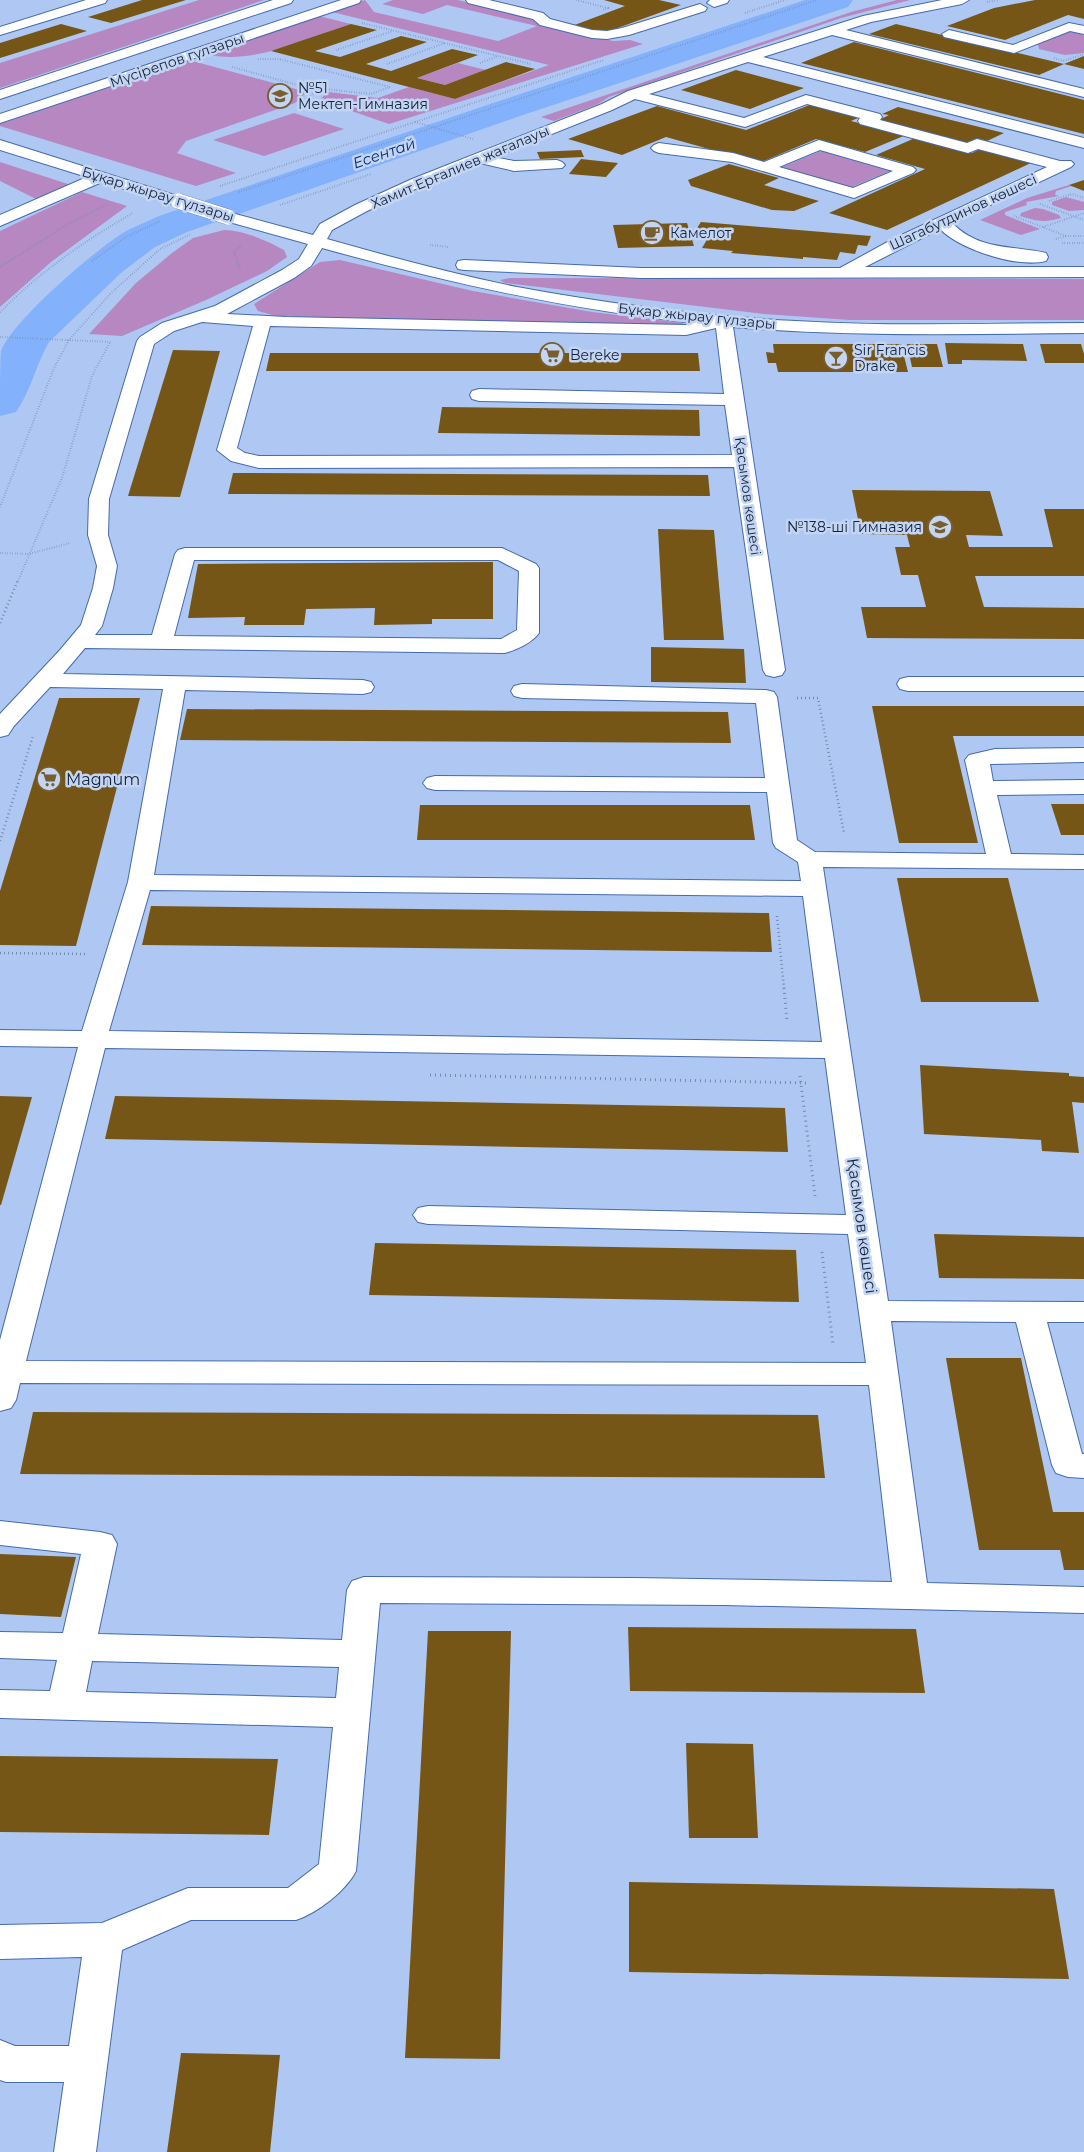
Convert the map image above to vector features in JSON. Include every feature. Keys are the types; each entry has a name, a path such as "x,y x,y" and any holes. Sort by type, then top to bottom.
{"street":[{"path":"61,0 81,6"},
{"path":"0,31 100,0"},
{"name":"Мүсірепов гүлзары","path":"0,95 286,0"},
{"name":"Мүсірепов гүлзары","path":"0,119 354,0"},
{"path":"473,0 538,16 545,22 599,35 624,32 700,8"},
{"name":"Хамит Ерғалиев жағалауы","path":"0,730 4,723 91,626 107,566 98,535 99,499 146,341 168,327 221,310 288,274 305,262 326,227 361,208 418,182 607,107 633,94 866,20 962,0"},
{"path":"866,20 890,26"},
{"path":"949,34 1014,49 1069,27 1084,30"},
{"path":"831,30 1084,93"},
{"path":"150,45 190,55"},
{"path":"746,57 1084,143"},
{"path":"779,77 877,103 875,117"},
{"path":"633,94 745,123 806,99 875,117"},
{"path":"875,117 865,121 968,148 977,144 1061,166"},
{"path":"898,142 916,134"},
{"name":"Бұқар жырау гүлзары","path":"0,145 228,217 317,242 464,279 557,299 724,321 834,328 1084,328"},
{"path":"659,148 733,158 854,193 908,170 819,146 765,167"},
{"path":"861,157 880,150"},
{"name":"Шагабутдинов көшесі","path":"845,272 863,260 1061,166 1084,157"},
{"path":"478,158 514,166 557,165"},
{"path":"0,221 101,177"},
{"path":"942,222 960,239 990,250 1029,256 1084,257"},
{"name":"Бұқар жырау гүлзары","path":"317,242 398,257 481,268 641,274 1084,272"},
{"path":"464,279 481,268"},
{"path":"198,318 686,330 724,321"},
{"path":"262,321 227,450 238,457 259,462 743,461"},
{"name":"Қасымов көшесі","path":"724,321 774,670"},
{"path":"479,395 734,400"},
{"path":"79,641 161,642 505,646 528,633 529,568 502,554 185,554 161,642"},
{"path":"44,680 363,687"},
{"path":"175,683 140,882 117,954 93,1040 4,1386 836,1373 883,1374"},
{"path":"908,684 1084,684"},
{"path":"522,691 766,697 785,843 810,859 1084,862"},
{"path":"1000,860 977,760 995,756 1084,755"},
{"path":"435,783 778,785"},
{"path":"983,788 1084,787"},
{"name":"Қасымов көшесі","path":"810,859 883,1374 910,1595"},
{"path":"140,882 814,889"},
{"path":"0,1038 837,1050"},
{"path":"428,1215 862,1225"},
{"path":"874,1312 1084,1312"},
{"path":"1028,1312 1068,1465 1084,1466"},
{"path":"0,1534 100,1544 65,1705"},
{"path":"0,1942 104,1940 188,1904 296,1904 337,1871 364,1590 466,1589 910,1595 1084,1600"},
{"path":"0,1645 358,1654"},
{"path":"0,1704 352,1712"},
{"path":"75,2152 104,1940"},
{"path":"0,2058 6,2064 87,2064"}],"path":[{"path":"740,15 785,0"},
{"path":"235,193 817,0"},
{"path":"317,12 531,64"},
{"path":"336,50 393,31"},
{"path":"387,64 445,43"},
{"path":"190,55 306,87 370,94 390,87 279,59 252,59"},
{"path":"480,63 498,56"},
{"path":"216,187 612,58"},
{"path":"300,109 318,88"},
{"path":"416,122 473,139"},
{"path":"1084,198 1072,194 1040,204 1084,220"},
{"path":"0,267 68,224 111,203"},
{"path":"0,312 51,264 85,240 136,211"},
{"path":"1016,212 1008,214 1066,236"},
{"path":"1042,227 1084,213"},
{"path":"92,261 126,237 165,218"},
{"path":"0,507 54,368 69,340 111,293 160,249 198,231"},
{"path":"241,245 234,252 247,297"},
{"path":"0,337 110,342 92,376 62,478 0,623"},
{"path":"0,553 29,554 98,535"},
{"path":"766,697 818,698 849,858"},
{"path":"0,841 34,733"},
{"path":"774,889 790,1049 802,1083 836,1373"},
{"path":"0,953 117,954"}],"shaded area":[{"path":"199,0 264,0 0,88 0,63"},
{"path":"365,0 374,12 498,41 537,26 447,5 423,14 382,4 393,0 458,0 613,41 630,40 643,44 389,124 343,108 315,104 328,92 378,98 409,87 455,99 549,65 332,12"},
{"path":"897,0 910,0 841,18 609,97 598,104 554,121 541,117 851,12"},
{"path":"319,16 351,24 280,49 261,53 224,57 206,54"},
{"path":"1067,32 1084,32 1084,53 1065,55 1039,49 1038,44"},
{"path":"189,60 307,92 295,103 186,141 177,153 236,173 196,186 0,126 0,124"},
{"path":"458,63 486,70 445,85 417,78"},
{"path":"294,113 344,129 264,156 213,140"},
{"path":"821,151 890,171 849,188 780,168"},
{"path":"0,162 71,185 38,200 0,181"},
{"path":"1069,185 1072,186 1056,191 1055,195 1059,196 1026,202 1027,205 1005,212 1005,215 1040,229 1021,235 980,220 1027,198"},
{"path":"82,192 127,206 51,262 0,307 0,231"},
{"path":"1066,197 1084,202 1084,210 1069,211 1052,205 1052,202"},
{"path":"1035,208 1059,215 1061,218 1040,221 1020,216 1021,213"},
{"path":"224,230 247,234 263,240 284,250 287,257 267,271 206,300 122,336 89,334 136,283 172,253 193,238"},
{"path":"340,260 473,291 592,312 683,323 682,325 276,316 258,311 254,304 320,262"},
{"path":"510,278 1084,279 1084,320 850,320 764,314 505,283 500,280"}],"building":[{"path":"142,0 186,0 111,23 88,17"},
{"path":"604,0 659,0 681,5 601,34 572,26 625,6"},
{"path":"1035,0 1084,0 1084,19 1068,15 1005,40 947,26 994,8"},
{"path":"61,24 87,31 0,58 0,43"},
{"path":"351,24 377,30 315,51 340,57 401,36 427,42 366,64 391,71 452,49 478,55 417,78 445,85 506,62 535,69 455,99 271,51"},
{"path":"896,24 1064,64 1039,75 869,34"},
{"path":"854,42 1084,100 1084,134 801,63"},
{"path":"1084,56 1084,69 1064,64"},
{"path":"736,70 804,88 750,109 681,90"},
{"path":"812,104 860,117 851,121 906,135 865,152 816,139 759,163 666,137 622,155 568,139 657,106 746,130"},
{"path":"898,107 1004,133 987,141 977,138 966,143 877,121 889,115 882,114"},
{"path":"915,138 972,153 982,148 1033,162 887,230 829,213 925,169 876,155"},
{"path":"581,150 584,157 540,159 537,152"},
{"path":"581,159 618,163 606,177 569,174"},
{"path":"729,164 779,178 764,185 819,201 794,211 772,210 691,186 688,180"},
{"path":"1084,180 1084,191 1069,185"},
{"path":"701,222 871,236 867,246 858,245 855,254 840,252 837,260 803,257 803,259 731,253 733,251 702,248 711,233 695,231"},
{"name":"Камелот","path":"687,223 694,246 618,248 613,225"},
{"path":"945,343 1023,344 1027,361 962,360 962,364 948,364"},
{"path":"773,344 901,344 908,372 778,372 776,363 768,363 766,352 774,353"},
{"path":"907,344 937,344 943,367 912,367"},
{"path":"1040,344 1081,344 1084,363 1045,363"},
{"path":"173,350 220,351 180,497 128,496"},
{"path":"270,353 698,353 700,371 266,371"},
{"path":"442,407 699,410 700,436 438,433"},
{"path":"233,473 708,475 710,496 228,494"},
{"path":"852,490 990,491 1003,536 966,535 969,547 1053,547 1044,509 1084,509 1084,576 975,576 984,607 1084,608 1084,639 867,638 861,607 926,607 918,575 901,575 895,547 910,547 907,535 861,534"},
{"path":"658,529 714,530 724,640 664,640"},
{"path":"493,562 493,619 432,619 432,624 374,625 375,608 306,609 304,625 244,625 245,617 188,618 198,564"},
{"path":"651,647 744,649 746,683 651,682"},
{"path":"59,698 140,698 76,946 0,945 0,891"},
{"path":"872,706 1084,706 1084,736 953,736 978,843 899,843"},
{"path":"187,709 728,712 731,743 180,740"},
{"path":"1051,804 1084,804 1084,835 1061,835"},
{"path":"420,805 750,805 755,840 417,840"},
{"path":"897,878 1008,878 1039,1002 921,1002"},
{"path":"151,906 769,913 772,952 142,945"},
{"path":"920,1065 1069,1073 1069,1076 1084,1077 1084,1103 1072,1102 1079,1153 1042,1151 1041,1140 924,1134"},
{"path":"0,1096 32,1097 1,1205 0,1205"},
{"path":"115,1096 785,1108 788,1152 105,1139"},
{"path":"934,1234 1084,1237 1084,1279 939,1278"},
{"path":"375,1243 796,1250 799,1302 369,1295"},
{"path":"946,1358 1021,1358 1053,1512 1084,1512 1084,1570 1064,1570 1060,1550 979,1550"},
{"path":"33,1412 818,1415 825,1478 20,1474"},
{"path":"0,1554 76,1557 61,1617 0,1614"},
{"path":"628,1627 916,1629 925,1693 630,1691"},
{"path":"428,1631 511,1631 500,2059 405,2058"},
{"path":"686,1743 753,1744 758,1838 689,1838"},
{"path":"0,1756 278,1759 269,1835 0,1832"},
{"path":"629,1882 1054,1889 1069,1979 629,1972"},
{"path":"181,2053 280,2055 270,2152 167,2152"}],"waterway":[{"name":"Есентай","path":"0,403 21,353 32,335 108,263 141,239 173,224 508,109 837,0"}],"place":[{"name":"№51 Мектеп-Гимназия","path":"280,96"},
{"name":"Камелот","path":"652,233"},
{"name":"Bereke","path":"552,355"},
{"name":"Sir Francis Drake","path":"836,358"},
{"name":"№138-ші Гимназия","path":"940,527"},
{"name":"Magnum","path":"49,779"}]}
